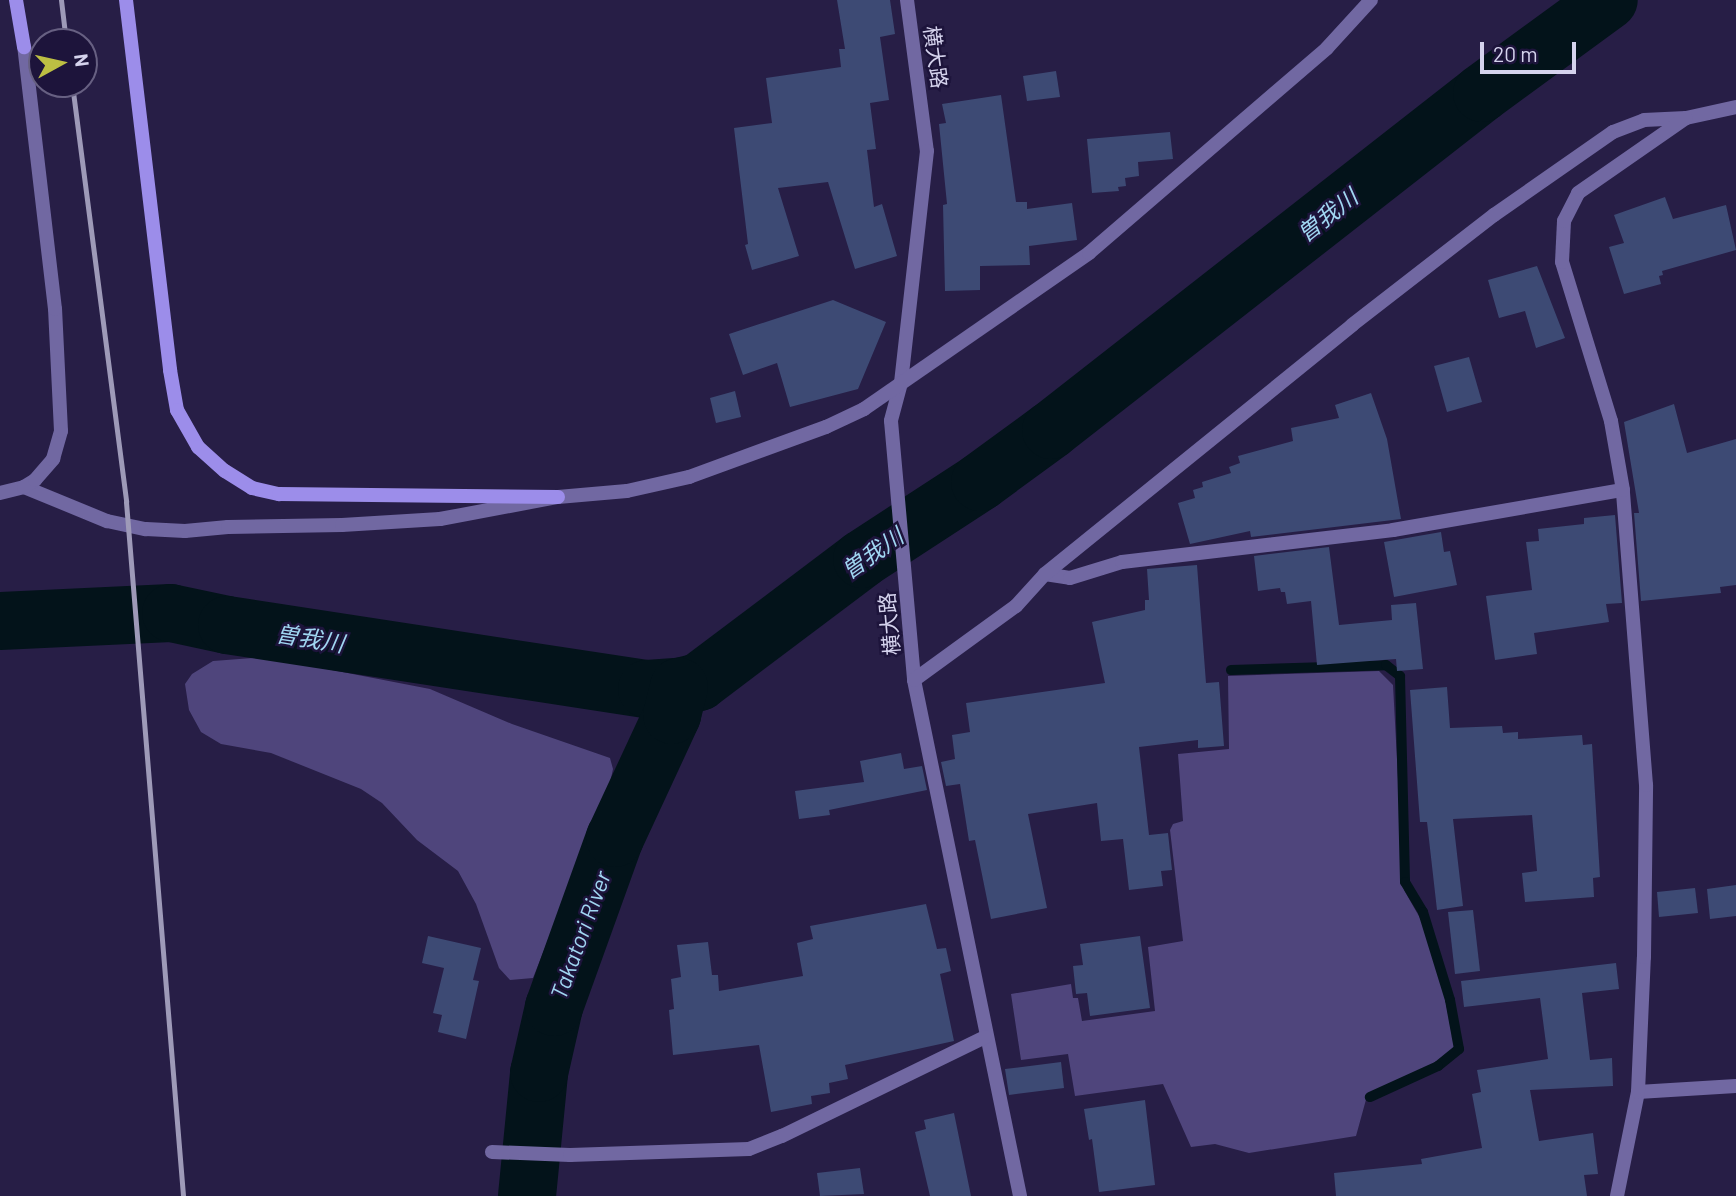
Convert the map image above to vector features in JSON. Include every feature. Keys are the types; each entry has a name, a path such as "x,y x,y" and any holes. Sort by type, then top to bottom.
{"street":[{"path":"0,493 24,487 35,480 53,459 61,431 55,309 16,0"},
{"path":"126,0 170,370 177,410 198,447 225,471 252,488 279,494 558,497"},
{"name":"横大路","path":"907,0 928,151 901,383 891,421 914,680 985,1037 1020,1196"},
{"path":"24,487 107,521 146,529 185,531 228,527 417,521 558,497 627,491 689,477 826,427 864,409 1089,253 1327,48 1371,0"},
{"path":"914,680 1016,606 1045,574 1352,325 1494,215 1613,132 1644,120 1686,118 1736,107"},
{"path":"1617,1196 1638,1092 1644,957 1646,785 1623,490 1611,421 1562,262 1564,221 1578,193 1686,118"},
{"path":"1045,574 1070,578 1122,562 1393,530 1623,490"},
{"path":"492,1153 570,1155 748,1149 782,1136 985,1037"},
{"path":"1638,1092 1736,1086"}],"shaded area":[{"path":"265,657 430,689 512,724 610,758 613,769 610,783 533,978 510,980 499,968 476,904 458,871 417,840 382,803 361,789 271,753 221,744 201,732 189,710 185,684 192,674 213,661"},
{"path":"1379,671 1393,685 1404,890 1424,925 1442,982 1454,1046 1452,1057 1367,1096 1356,1136 1249,1153 1215,1144 1191,1147 1163,1084 1075,1096 1068,1054 1021,1060 1011,994 1071,984 1073,998 1078,998 1082,1021 1155,1011 1148,947 1183,941 1170,830 1173,824 1183,821 1178,754 1229,749 1228,676"}],"building":[{"path":"837,0 890,0 895,34 880,37 889,100 870,103 876,149 867,150 874,207 882,204 897,256 855,269 828,182 778,188 799,256 752,270 745,245 748,244 734,128 772,123 766,78 841,67 839,49 845,49"},
{"path":"1056,71 1060,97 1027,101 1023,76"},
{"path":"1001,95 1016,202 1027,202 1027,209 1072,203 1077,240 1029,246 1030,265 980,266 980,290 945,291 943,205 947,204 939,124 946,123 942,104"},
{"path":"1170,132 1173,159 1138,162 1139,176 1125,178 1126,186 1118,187 1119,191 1092,193 1087,139"},
{"path":"1665,197 1673,219 1726,205 1736,250 1662,271 1663,275 1659,276 1661,284 1624,294 1609,247 1624,243 1614,215"},
{"path":"1537,266 1565,338 1536,348 1525,311 1499,318 1488,280"},
{"path":"833,300 886,322 858,389 790,407 777,363 743,375 729,334"},
{"path":"1469,357 1482,402 1447,412 1434,366"},
{"path":"735,391 741,417 716,423 710,398"},
{"path":"1371,393 1387,439 1401,519 1251,537 1250,531 1190,544 1178,503 1195,498 1193,490 1203,487 1202,482 1231,473 1229,467 1240,463 1238,456 1293,441 1291,428 1339,418 1335,405"},
{"path":"1674,404 1687,453 1736,439 1736,585 1720,587 1721,593 1641,601 1634,513 1639,513 1624,422"},
{"path":"1615,515 1622,603 1606,604 1609,622 1534,633 1537,654 1495,660 1486,596 1532,590 1526,542 1539,541 1538,529 1584,524 1584,518"},
{"path":"1441,532 1444,552 1450,551 1457,585 1394,597 1384,542"},
{"path":"1329,547 1339,625 1392,620 1391,605 1416,603 1423,669 1397,671 1396,659 1317,665 1311,601 1287,604 1285,592 1281,592 1280,588 1258,591 1254,556"},
{"path":"1197,565 1206,683 1219,682 1224,746 1198,748 1198,740 1139,747 1149,835 1168,833 1172,870 1161,871 1163,886 1129,890 1123,839 1101,841 1097,803 1028,814 1047,908 991,919 975,840 969,841 960,784 946,786 941,762 955,759 952,735 970,732 966,703 1105,683 1092,622 1145,610 1145,600 1149,600 1147,569"},
{"path":"1447,687 1450,728 1502,726 1503,733 1518,732 1518,739 1582,735 1583,745 1592,744 1600,877 1593,878 1594,897 1525,902 1522,873 1537,871 1532,815 1453,819 1463,906 1437,910 1427,822 1420,822 1410,690"},
{"path":"901,753 904,769 922,766 927,790 829,810 830,815 799,819 795,791 864,782 860,761"},
{"path":"1736,885 1736,916 1710,919 1707,889"},
{"path":"1695,888 1698,913 1659,917 1657,892"},
{"path":"926,904 937,949 946,948 951,971 940,974 954,1041 845,1065 848,1079 829,1083 830,1093 811,1096 812,1104 771,1112 759,1045 673,1055 669,1010 674,1009 671,979 681,977 677,945 708,942 712,975 718,975 719,991 803,976 797,943 813,939 810,926"},
{"path":"1473,910 1480,971 1455,974 1448,912"},
{"path":"428,936 481,948 473,980 479,981 466,1039 438,1032 442,1015 433,1013 444,968 422,963"},
{"path":"1140,936 1150,1008 1090,1016 1087,993 1076,994 1073,966 1083,965 1080,944"},
{"path":"1616,963 1619,989 1582,993 1590,1060 1612,1058 1613,1086 1530,1090 1539,1141 1593,1133 1598,1174 1584,1175 1587,1196 1336,1196 1334,1173 1422,1164 1421,1159 1482,1148 1472,1094 1481,1092 1477,1070 1548,1059 1540,998 1464,1007 1461,981"},
{"path":"1061,1062 1064,1088 1009,1095 1005,1069"},
{"path":"1145,1100 1155,1185 1099,1192 1092,1139 1089,1140 1084,1109"},
{"path":"954,1113 971,1196 930,1196 915,1132 926,1129 924,1120"},
{"path":"860,1168 864,1194 820,1196 817,1173"}],"waterway":[{"name":"曽我川","path":"0,621 171,613 227,625 647,689 679,687 699,682 862,559 980,482 1051,430 1482,93 1609,0"},
{"path":"1231,670 1386,665 1400,676 1405,882 1423,912 1450,1000 1459,1049 1438,1066 1370,1097"},
{"name":"Takatori River","path":"527,1196 539,1073 554,1007 615,838 672,715 679,687"}],"railway":[{"path":"61,0 64,28"},
{"path":"74,98 126,502 183,1196"}]}
